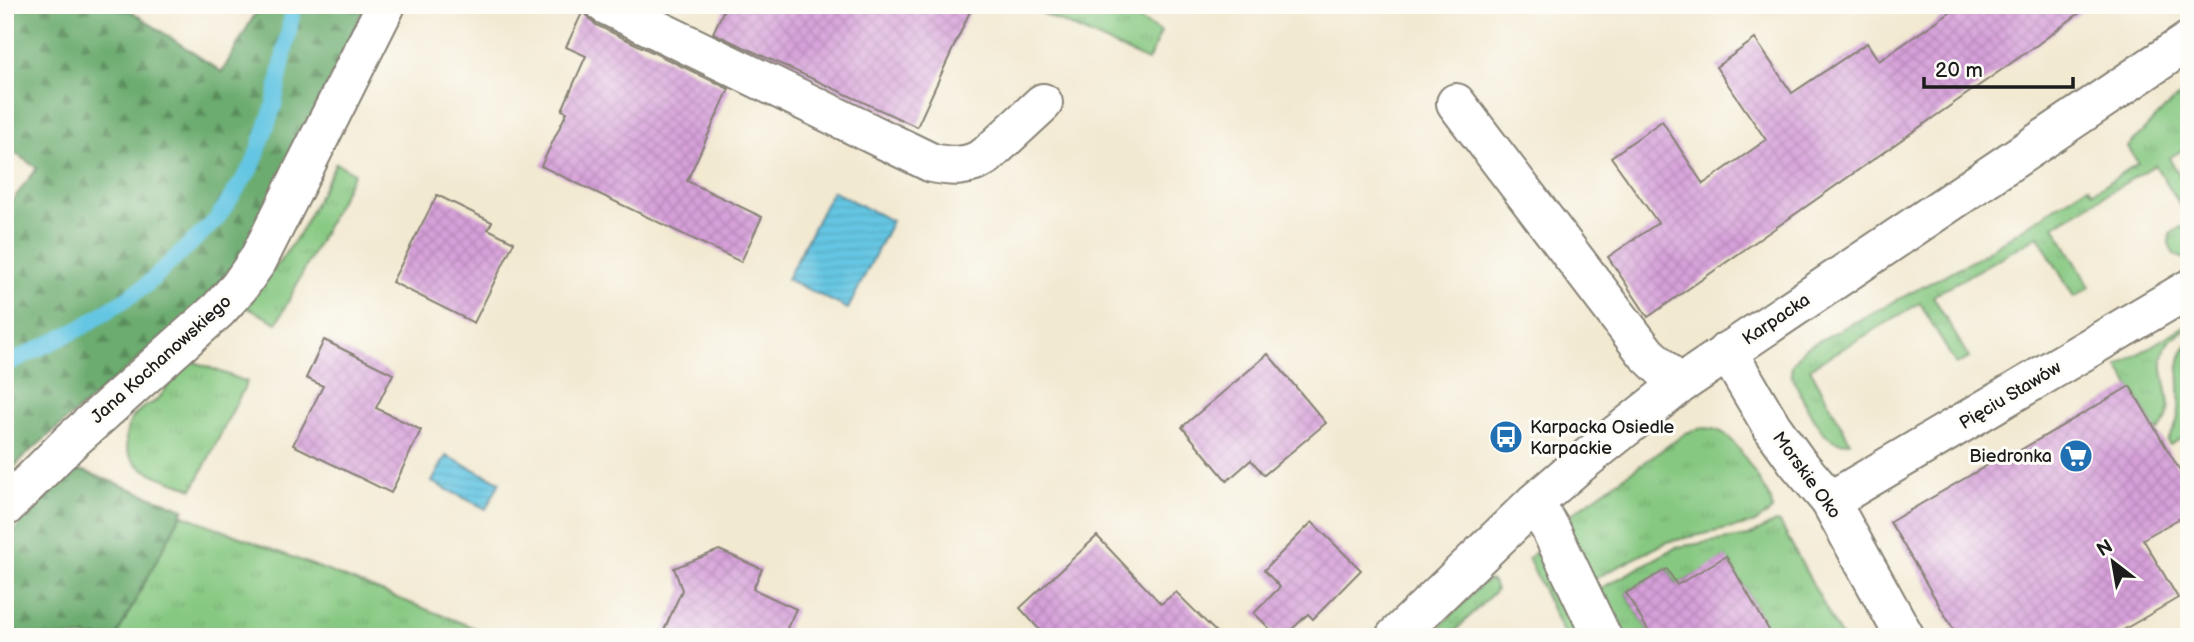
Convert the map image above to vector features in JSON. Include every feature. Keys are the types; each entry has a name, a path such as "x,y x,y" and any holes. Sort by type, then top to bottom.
{"street":[{"name":"Jana Kochanowskiego","path":"5,507 70,442 218,310 239,287 258,260 386,5"},
{"path":"606,5 932,163 953,167 975,163 1043,103"},
{"name":"Karpacka","path":"1395,637 1534,503 1679,385 2189,41"},
{"path":"1456,103 1646,353 1679,385"},
{"name":"Pięciu Stawów","path":"1830,501 2189,289"},
{"name":"Morskie Oko","path":"1727,351 1772,427 1830,501 1905,637"},
{"path":"1534,503 1550,528 1602,637"}],"green space":[{"path":"5,5 122,5 222,72 260,5 366,5 250,243 204,303 29,452 5,476 5,210 37,168 5,147"},
{"path":"1024,5 1114,5 1161,32 1148,61"},
{"path":"2189,89 2189,146 2169,158 2189,191 2189,219 2155,165 2054,226 2090,287 2074,297 2038,236 1933,296 1969,358 1956,365 1920,303 1810,368 1850,442 1831,439 1824,432 1810,414 1791,374 1792,365 1805,348 1974,260 2088,186 2093,192 2138,163 2128,147 2165,108"},
{"path":"336,163 354,173 277,323 244,306 300,233"},
{"path":"2189,222 2189,260 2174,255 2169,243 2170,234"},
{"path":"2188,324 2189,327 2172,339 2165,349 2163,371 2169,403 2165,423 2157,432 2118,366"},
{"path":"2189,343 2189,434 2170,445 2167,441 2175,428 2178,415 2179,364"},
{"path":"187,359 247,382 193,489 144,470 133,460 126,445 127,430 134,416 159,398"},
{"path":"1702,428 1718,430 1733,442 1771,500 1772,510 1755,523 1667,542 1590,581 1563,529 1568,519 1574,512 1686,433"},
{"path":"72,471 84,471 184,509 116,637 5,637 5,547 41,494"},
{"path":"181,514 498,637 116,637"},
{"path":"1775,522 1780,523 1841,637 1773,637 1726,557 1677,585 1667,569 1626,593 1652,637 1620,637 1596,591 1677,547 1749,536"},
{"path":"1536,552 1576,637 1565,637 1528,558"},
{"path":"1489,580 1493,582 1496,590 1449,637 1430,637 1482,584"}],"water":[{"path":"832,191 892,221 848,309 787,279"},
{"path":"446,456 500,482 486,509 432,482"}],"building":[{"path":"726,5 973,5 917,127 713,33"},
{"path":"1960,5 2090,5 2037,45 1648,317 1608,257 1658,223 1611,157 1662,121 1703,184 1766,140 1716,67 1755,39 1792,93 1867,43 1879,61"},
{"path":"583,11 596,25 729,89 687,181 762,217 741,262 541,166 567,112 562,110 586,56 566,47"},
{"path":"437,195 492,222 488,229 514,242 474,323 392,282"},
{"path":"324,340 393,374 376,408 421,430 391,493 293,445 323,386 306,378"},
{"path":"1268,354 1326,423 1264,475 1251,460 1227,481 1182,427"},
{"path":"2130,386 2189,486 2189,513 2143,539 2178,598 2111,637 1958,637 1890,522"},
{"path":"1312,522 1361,570 1313,619 1308,614 1284,637 1278,637 1254,613 1280,587 1264,570"},
{"path":"1097,536 1161,604 1176,592 1221,637 1046,637 1020,608"},
{"path":"719,550 762,569 753,589 796,609 783,637 661,637 682,590 674,568"},
{"path":"1726,556 1773,637 1652,637 1626,593 1667,569 1677,585"}],"waterway":[{"path":"5,365 81,328 144,287 216,220 253,165 274,105 294,5"}],"place":[{"name":"Karpacka Osiedle Karpackie","path":"1506,437"},
{"name":"Biedronka","path":"2076,456"}]}
